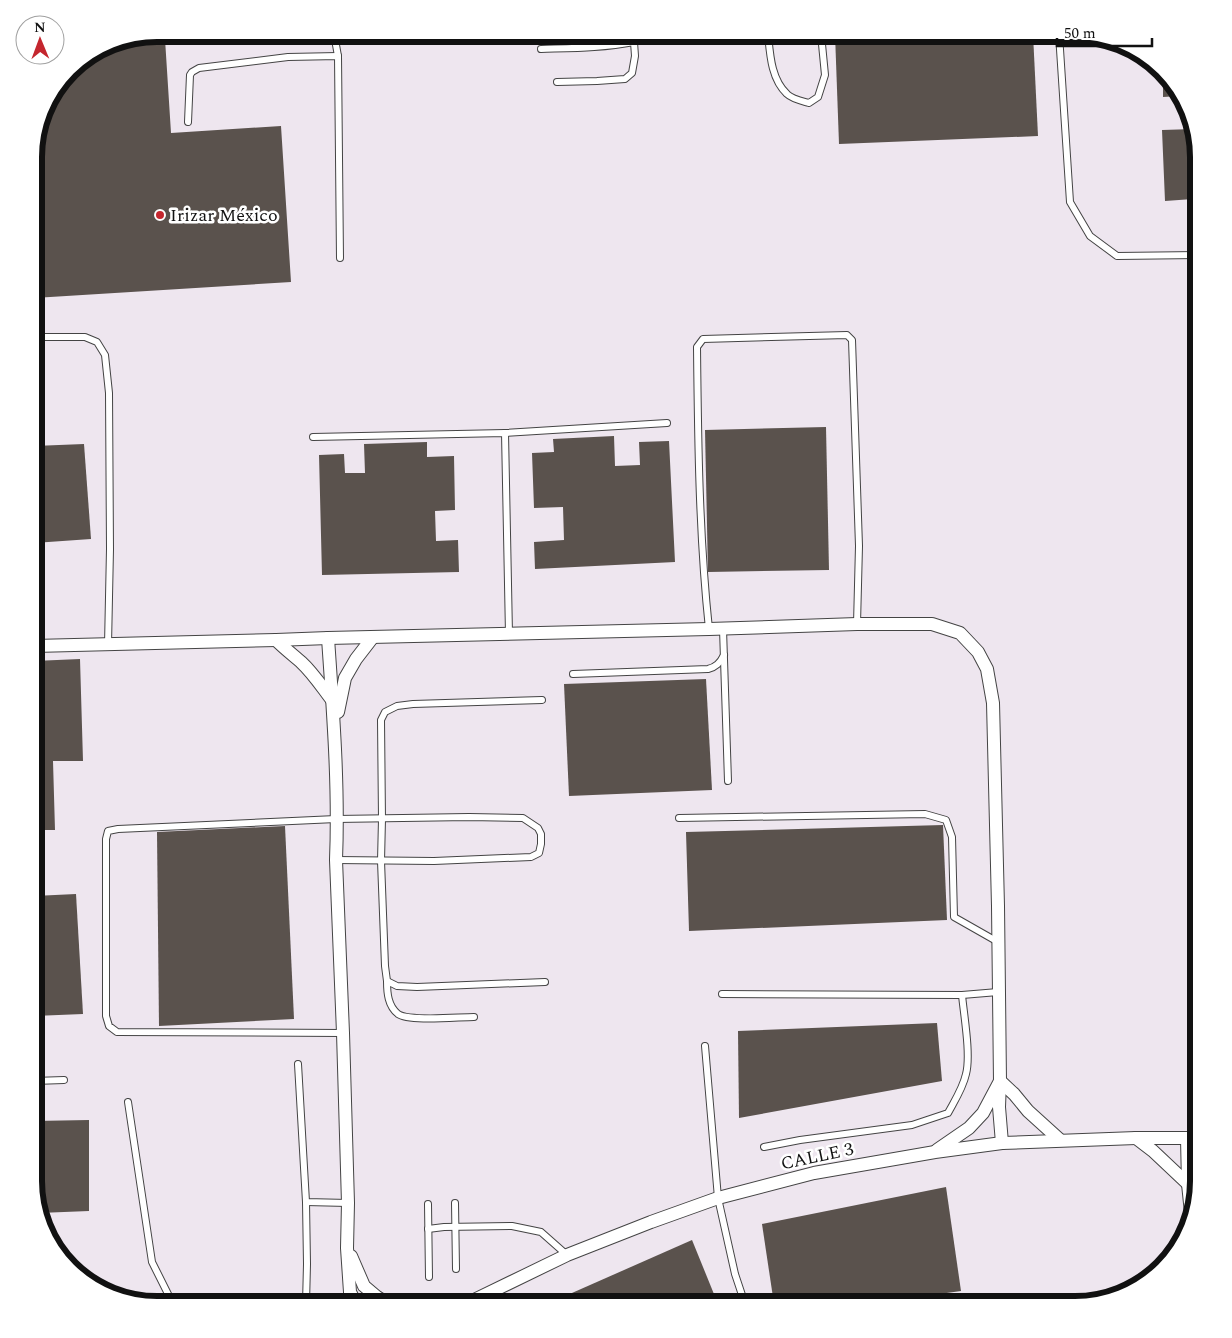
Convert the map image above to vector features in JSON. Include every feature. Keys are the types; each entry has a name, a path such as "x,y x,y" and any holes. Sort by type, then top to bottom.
{"street":[{"path":"43,646 857,624 932,624 960,634 978,652 987,669 993,703 999,1107 1002,1144"},
{"path":"334,729 345,678 356,659 373,637"},
{"path":"328,638 334,729 336,860 348,1202 349,1296"},
{"path":"276,640 302,662 332,700"},
{"path":"1000,1081 1028,1111 1060,1140"},
{"path":"935,1152 970,1128 983,1113 1000,1081"},
{"path":"1136,1138 1153,1151 1188,1184"},
{"name":"CALLE 3","path":"482,1296 567,1255 651,1222 718,1198 814,1173 935,1152 1002,1144 1060,1140 1190,1138"},
{"path":"1189,1195 1190,1166"},
{"path":"347,1248 364,1286 376,1296"}],"lane":[{"path":"336,43 338,56 340,258"},
{"path":"541,49 597,48 628,43"},
{"path":"556,82 625,79 632,73 635,56 634,43"},
{"path":"769,43 776,80 788,95 809,104 818,96 825,75 822,43"},
{"path":"1060,43 1070,202 1090,236 1118,256 1190,255"},
{"path":"188,122 190,76 192,72 199,68 288,57 338,56"},
{"path":"709,629 705,594 699,464 697,347 703,339 847,335 852,340 859,546 857,624"},
{"path":"43,336 85,337 97,342 105,355 109,393 110,549 108,645"},
{"path":"313,437 505,434 667,423"},
{"path":"505,434 509,634"},
{"path":"723,629 728,781"},
{"path":"573,674 708,670 720,663 724,655"},
{"path":"474,1017 411,1018 399,1014 390,1003 387,994 381,861 381,720 385,712 397,706 413,704 542,700"},
{"path":"679,818 925,814 946,820 952,837 954,917 998,942"},
{"path":"336,860 434,861 531,857 539,853 542,844 541,834 538,828 522,818 469,817 336,819 108,831 106,839 106,1016 109,1026 117,1032 343,1033"},
{"path":"387,981 397,986 417,987 545,982"},
{"path":"722,994 962,995 998,992"},
{"path":"764,1146 912,1125 948,1112 961,1089 967,1072 968,1050 962,995"},
{"path":"705,1046 718,1198 743,1296"},
{"path":"298,1064 306,1202 306,1296"},
{"path":"42,1081 64,1080"},
{"path":"128,1102 152,1262 169,1296"},
{"path":"306,1202 348,1202"},
{"path":"455,1203 456,1269"},
{"path":"428,1204 429,1277"},
{"path":"428,1229 512,1226 541,1232 567,1255"}],"shaded area":[{"path":"142,43 1090,43 1126,54 1150,71 1166,87 1178,106 1183,120 1189,142 1190,157 1190,1181 1189,1196 1178,1232 1166,1251 1145,1272 1126,1284 1112,1289 1090,1295 1075,1296 157,1296 142,1295 106,1284 82,1267 66,1251 54,1232 49,1218 43,1196 42,1181 43,142 54,106 66,87 82,71 106,54"}],"building":[{"name":"Irizar México","path":"142,43 165,43 171,133 281,126 291,282 43,297 43,142 51,113 66,87 82,71 106,54"},
{"path":"835,43 1033,43 1038,136 839,144"},
{"path":"1163,84 1172,96 1163,97"},
{"path":"1185,129 1190,157 1190,199 1165,201 1162,130"},
{"path":"826,427 829,570 708,572 705,430"},
{"path":"614,436 615,466 640,465 639,442 669,441 675,562 535,569 534,542 564,540 563,507 534,508 532,453 554,452 553,439"},
{"path":"427,442 427,457 454,456 455,510 435,511 436,541 458,540 459,572 322,575 319,455 344,454 345,473 365,473 364,444"},
{"path":"84,444 91,539 43,542 43,446"},
{"path":"80,659 83,761 53,761 55,830 42,830 43,661"},
{"path":"706,679 712,790 569,796 564,684"},
{"path":"943,825 947,920 689,931 686,832"},
{"path":"285,826 294,1019 159,1026 157,832"},
{"path":"76,894 83,1014 42,1016 42,896"},
{"path":"937,1023 942,1081 739,1118 738,1031"},
{"path":"89,1120 89,1211 48,1213 43,1196 42,1181 42,1121"},
{"path":"946,1187 961,1291 925,1296 773,1296 762,1224"},
{"path":"692,1240 715,1296 565,1296"}],"place":[{"name":"Irizar México","path":"160,215"}]}
